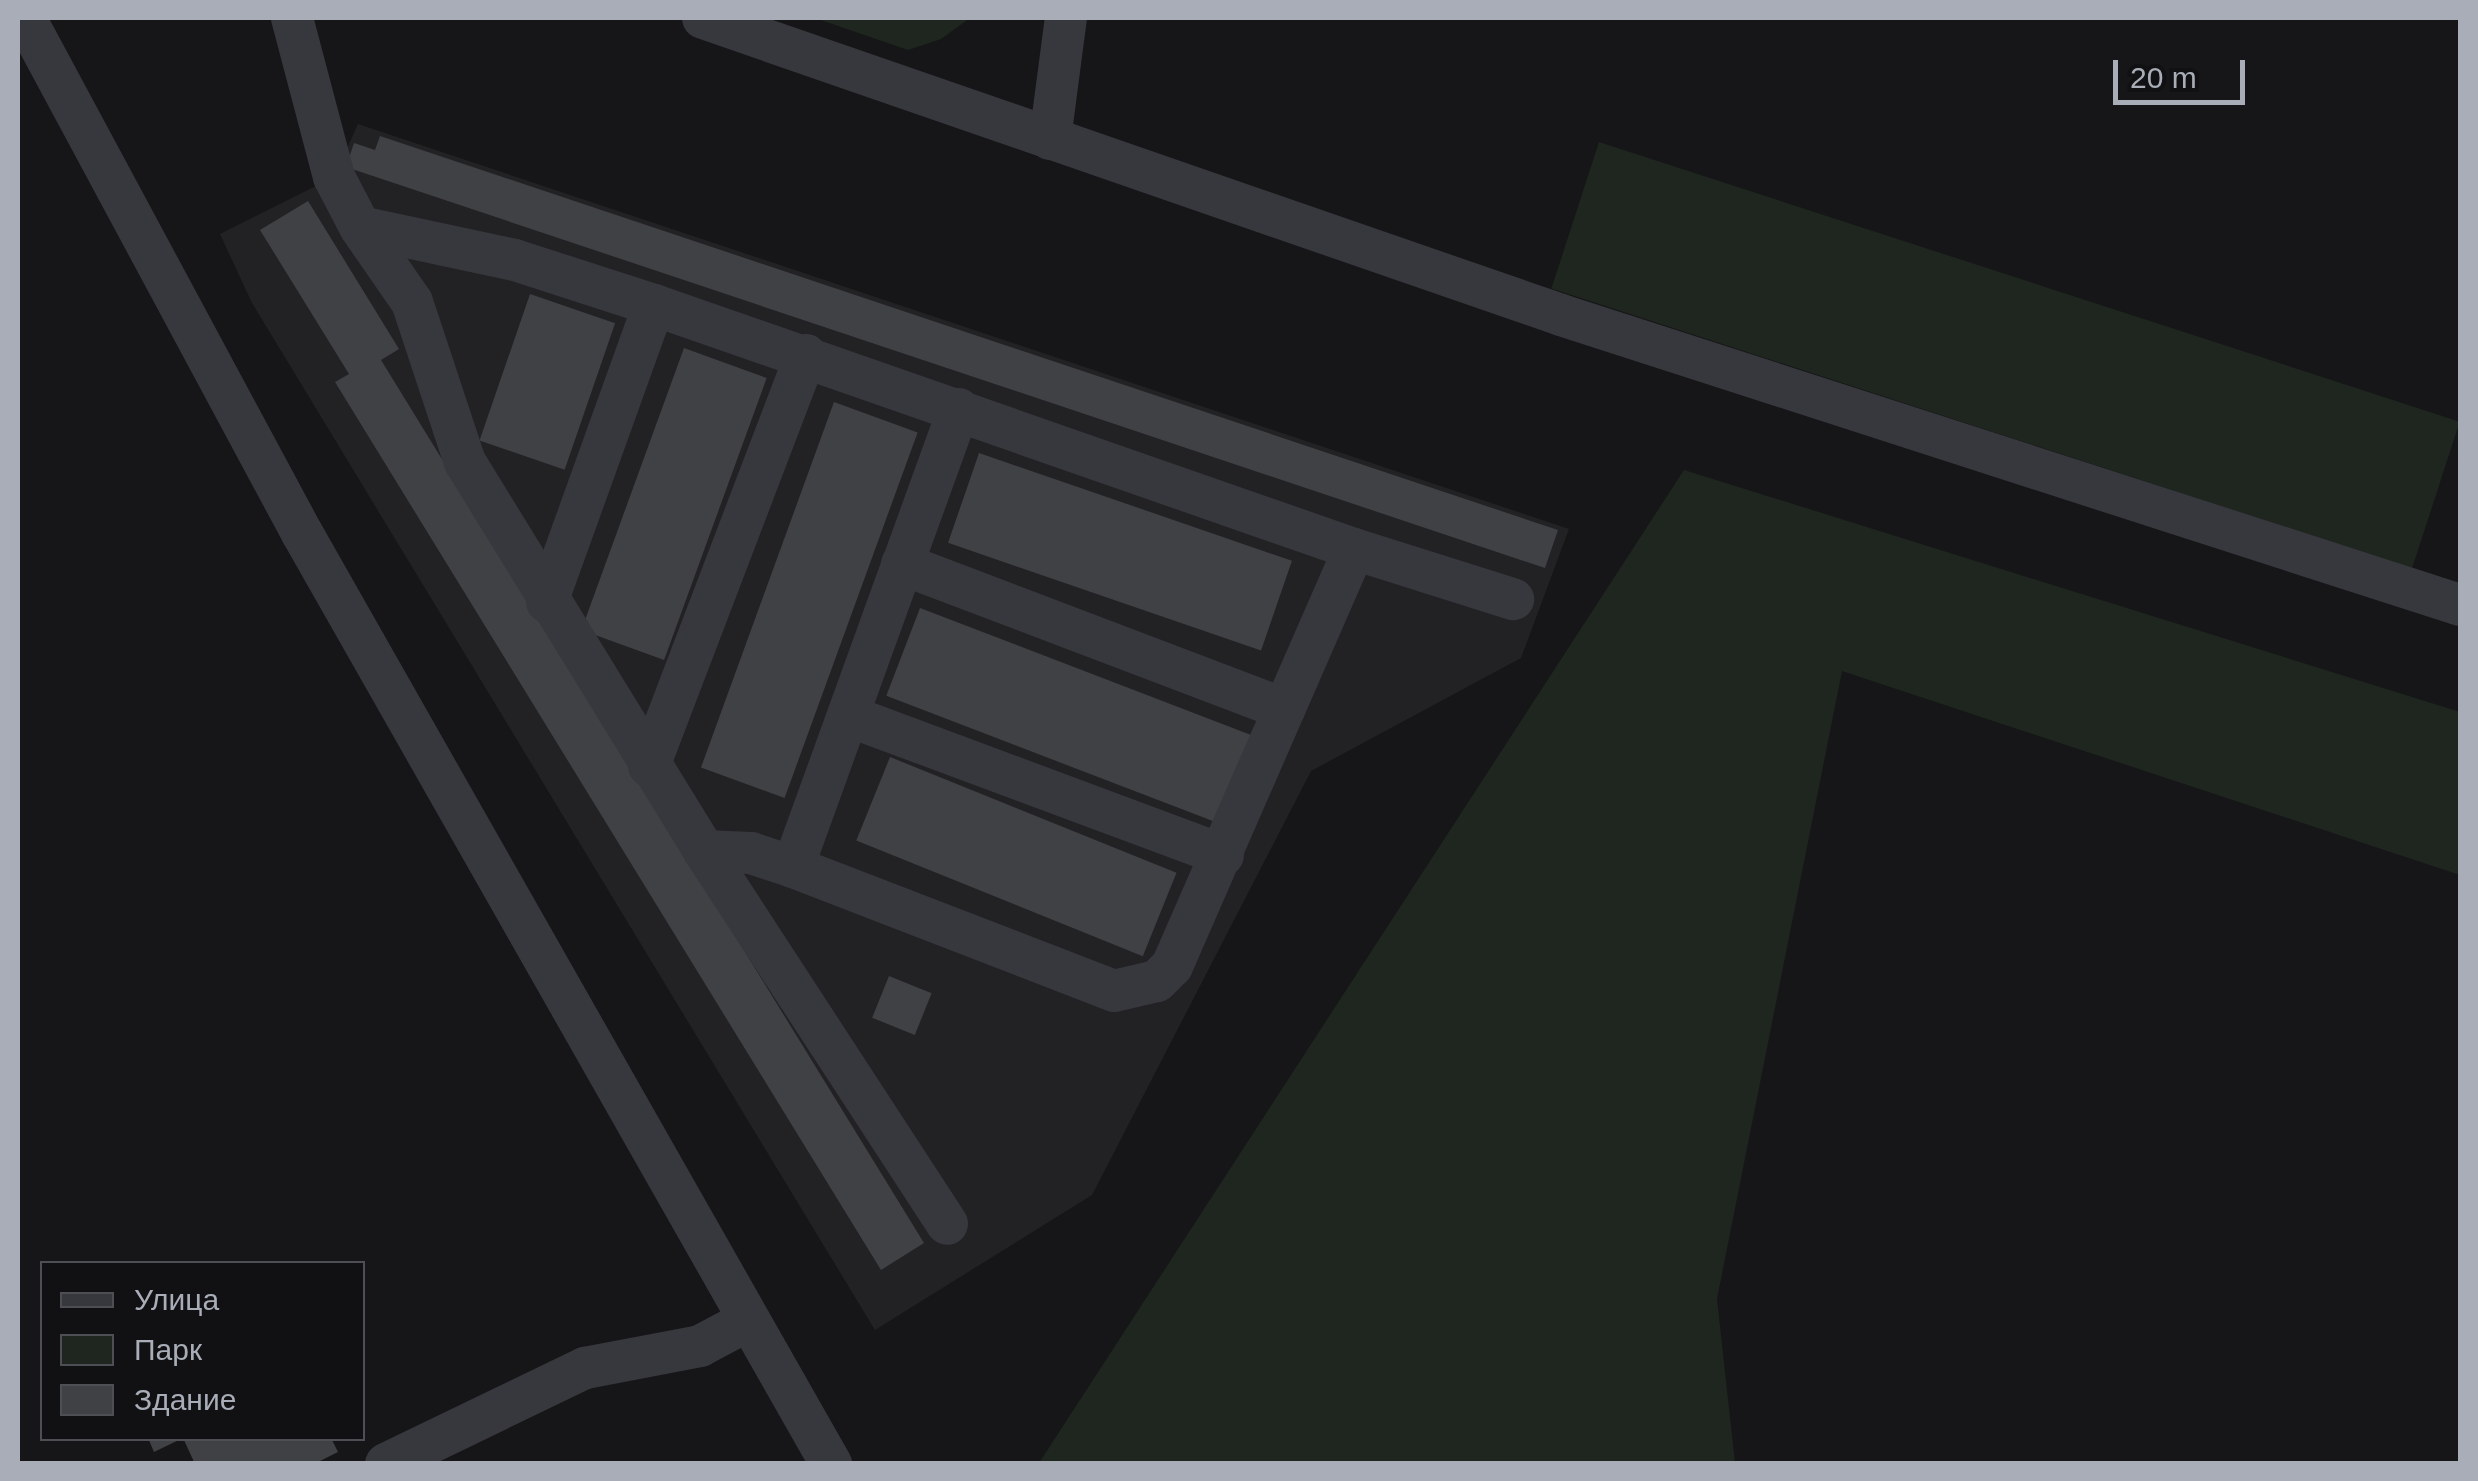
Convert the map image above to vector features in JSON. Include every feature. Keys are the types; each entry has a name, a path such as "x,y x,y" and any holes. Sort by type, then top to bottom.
{"street":[{"path":"25,18 302,533 830,1464"},
{"path":"292,18 334,177 360,227 412,302 465,462 649,766 948,1224"},
{"path":"703,18 1561,315 2460,605"},
{"path":"1050,139 1066,18"},
{"path":"360,227 515,260 654,304 1354,548 1513,599"},
{"path":"547,602 654,304"},
{"path":"649,766 806,356"},
{"path":"793,867 959,408"},
{"path":"704,851 751,853 793,867 1114,991 1156,981 1172,966 1223,855 1354,548"},
{"path":"902,564 1284,709"},
{"path":"849,716 1223,855"},
{"path":"386,1464 585,1368 700,1346 749,1320"}],"shaded area":[{"path":"358,124 1569,529 1521,658 1311,771 1092,1195 875,1330 252,303 220,234 334,177"}],"green space":[{"path":"815,18 970,18 941,39 908,50"},
{"path":"1599,142 2460,422 2412,568 1551,288"},
{"path":"1684,470 2460,712 2460,875 1842,671 1717,1299 1735,1463 1039,1463"}],"building":[{"path":"380,136 1558,530 1545,568 346,167 354,143 375,150"},
{"path":"308,201 399,349 381,360 924,1243 881,1270 335,382 349,374 260,230"},
{"path":"530,294 615,323 565,470 480,441"},
{"path":"684,348 767,378 664,660 581,630"},
{"path":"834,402 918,432 785,798 701,768"},
{"path":"979,453 1292,561 1261,651 948,543"},
{"path":"920,608 1252,736 1219,823 886,696"},
{"path":"890,757 1176,873 1143,956 856,840"},
{"path":"889,976 932,993 915,1035 872,1018"},
{"path":"149,1441 177,1441 154,1452"},
{"path":"184,1441 332,1441 338,1452 314,1464 195,1464"}]}
